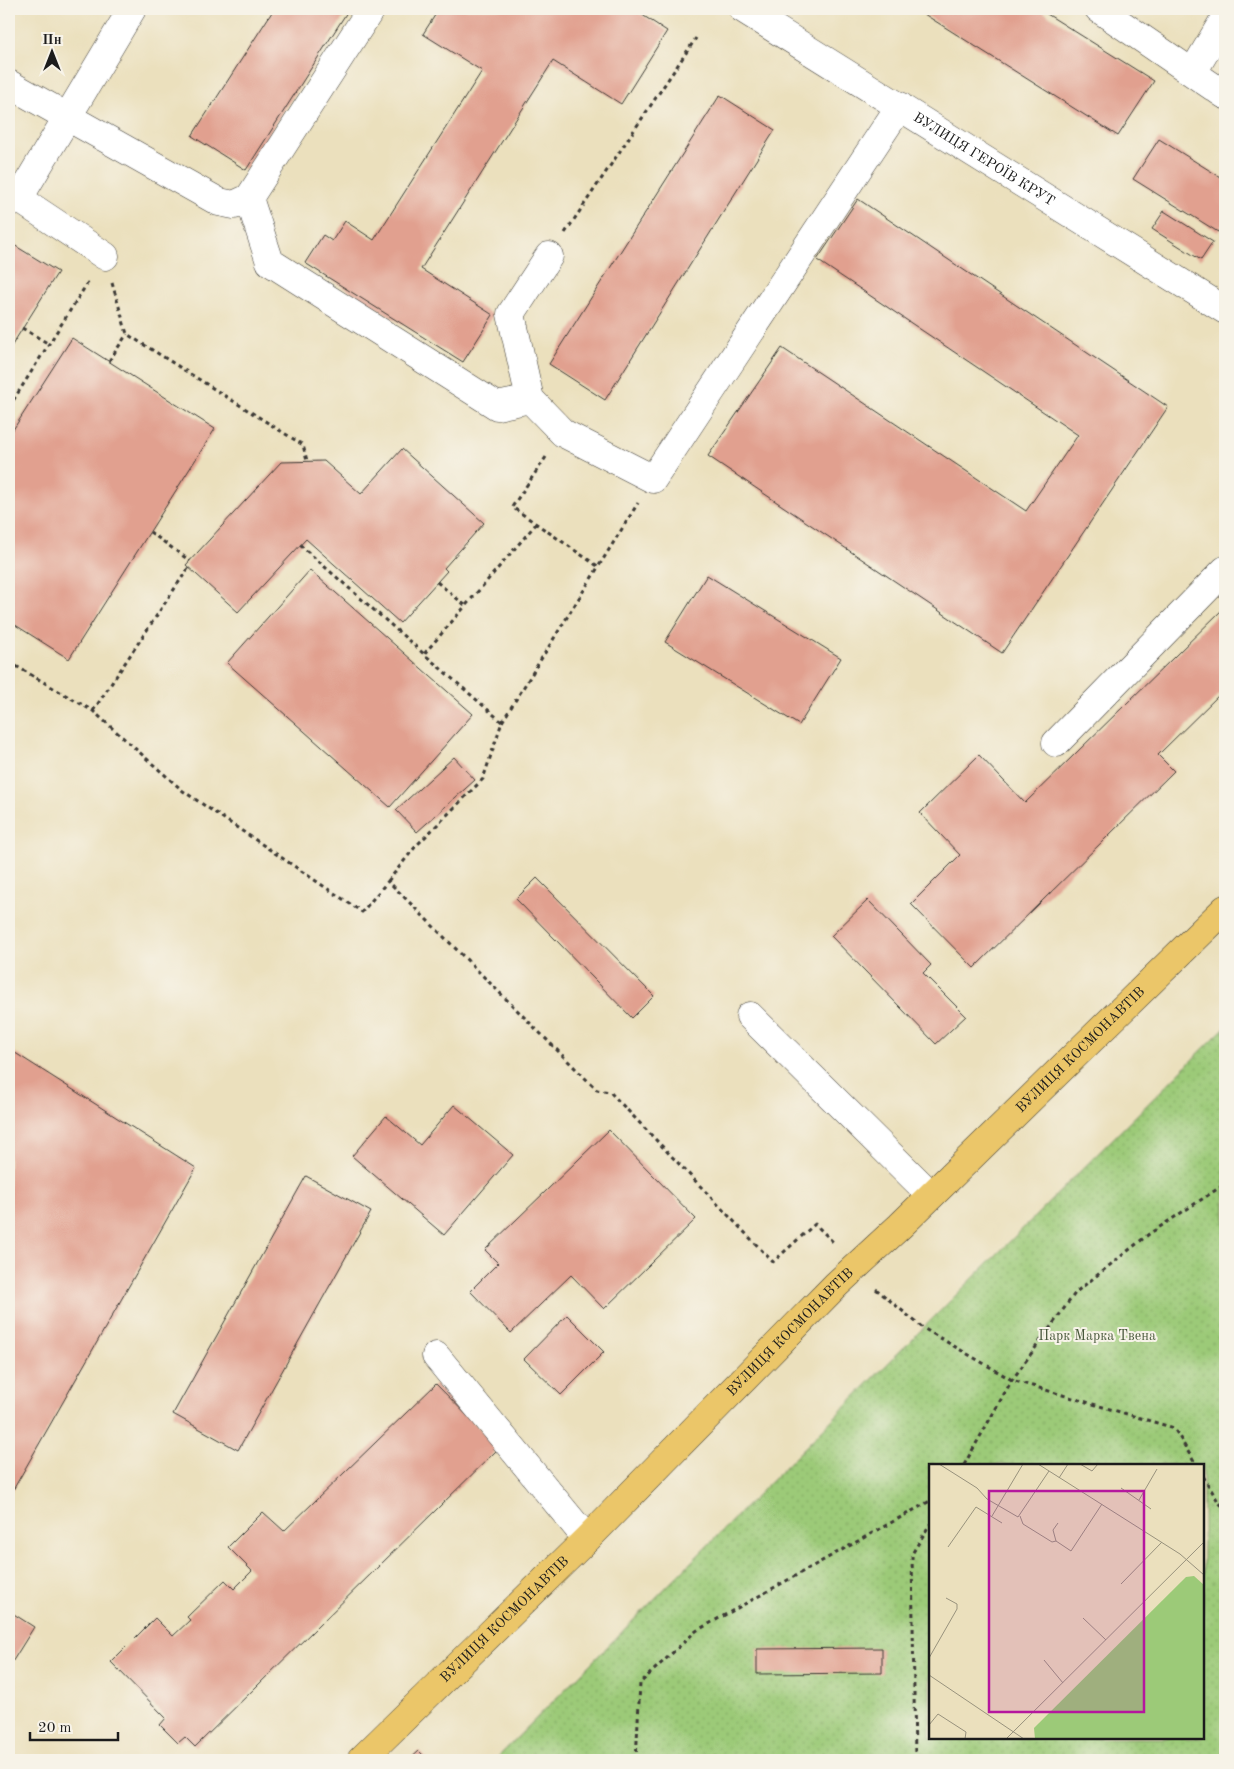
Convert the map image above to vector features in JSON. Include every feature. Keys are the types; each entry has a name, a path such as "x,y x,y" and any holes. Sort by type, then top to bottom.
{"main road":[{"name":"ВУЛИЦЯ КОСМОНАВТІВ","path":"361,1760 587,1539 836,1285 1225,909"}],"street":[{"path":"104,256 14,195 67,119 132,9"},
{"path":"9,84 67,119 219,202 234,205 249,198 371,9"},
{"name":"ВУЛИЦЯ ГЕРОЇВ КРУТ","path":"743,9 1225,310"},
{"path":"1099,9 1225,95"},
{"path":"1193,72 1225,18"},
{"path":"549,256 511,314 530,399 563,433 653,479 900,106"},
{"path":"249,198 270,262 497,406 530,399"},
{"path":"1056,743 1225,570"},
{"path":"750,1016 931,1195"},
{"path":"436,1356 587,1539"}],"path":[{"path":"549,256 696,38"},
{"path":"104,256 126,334 303,444 307,461"},
{"path":"9,407 104,256"},
{"path":"22,328 49,344"},
{"path":"109,361 126,334"},
{"path":"563,433 512,507 599,567"},
{"path":"9,662 93,711 183,791 362,912 416,846 483,779 502,722 653,479"},
{"path":"424,654 536,524"},
{"path":"150,532 190,560"},
{"path":"300,545 502,722"},
{"path":"93,711 189,567"},
{"path":"437,582 466,606"},
{"path":"388,881 598,1090 610,1092 773,1262 815,1224 834,1243"},
{"path":"965,1464 1012,1380 1076,1292 1149,1234 1225,1184"},
{"path":"876,1289 923,1328 1012,1380 1174,1428 1195,1464"},
{"path":"1204,1478 1219,1503 1225,1508"},
{"path":"636,1760 640,1684 696,1631 929,1502"},
{"path":"915,1760 912,1554 929,1526"}],"green space":[{"name":"Парк Марка Твена","path":"1225,1027 1225,1760 495,1760 923,1328"}],"building":[{"path":"274,9 349,9 246,170 192,136"},
{"path":"439,9 633,9 667,31 621,104 553,61 421,269 493,315 463,362 305,263 323,235 332,241 345,221 374,240 482,71 423,34"},
{"path":"916,9 1039,9 1154,81 1118,136"},
{"path":"720,95 775,130 605,400 549,364"},
{"path":"1159,139 1225,180 1225,220 1218,232 1133,179"},
{"path":"858,199 1168,407 1002,653 708,456 782,348 1026,511 1078,435 817,260"},
{"path":"1164,211 1213,242 1201,260 1152,229"},
{"path":"9,242 58,272 9,350"},
{"path":"72,338 215,429 69,659 9,621 9,436"},
{"path":"402,449 484,523 444,568 447,571 400,623 306,539 238,612 186,565 281,462 324,461 361,494"},
{"path":"310,570 473,714 390,807 227,663"},
{"path":"707,575 841,658 799,725 665,642"},
{"path":"1225,607 1225,689 1158,755 1174,771 974,968 911,904 960,855 920,813 979,755 1025,803"},
{"path":"454,757 475,780 417,832 396,810"},
{"path":"537,878 654,996 632,1018 516,899"},
{"path":"868,900 931,965 923,973 966,1016 936,1044 831,936"},
{"path":"9,1049 196,1168 9,1497"},
{"path":"454,1105 513,1155 444,1235 352,1156 386,1116 420,1145"},
{"path":"609,1130 696,1219 604,1309 571,1275 511,1333 470,1291 498,1263 485,1250"},
{"path":"306,1176 371,1212 238,1450 173,1414"},
{"path":"567,1315 604,1352 561,1395 524,1359"},
{"path":"436,1384 499,1448 195,1747 185,1737 178,1743 160,1725 166,1718 111,1662 155,1618 173,1636 190,1620 187,1617 225,1580 234,1589 252,1571 228,1547 263,1512 284,1531"},
{"path":"9,1611 34,1627 9,1667"},
{"path":"882,1648 882,1673 757,1674 757,1649"},
{"path":"419,1751 428,1760 409,1760"}]}
